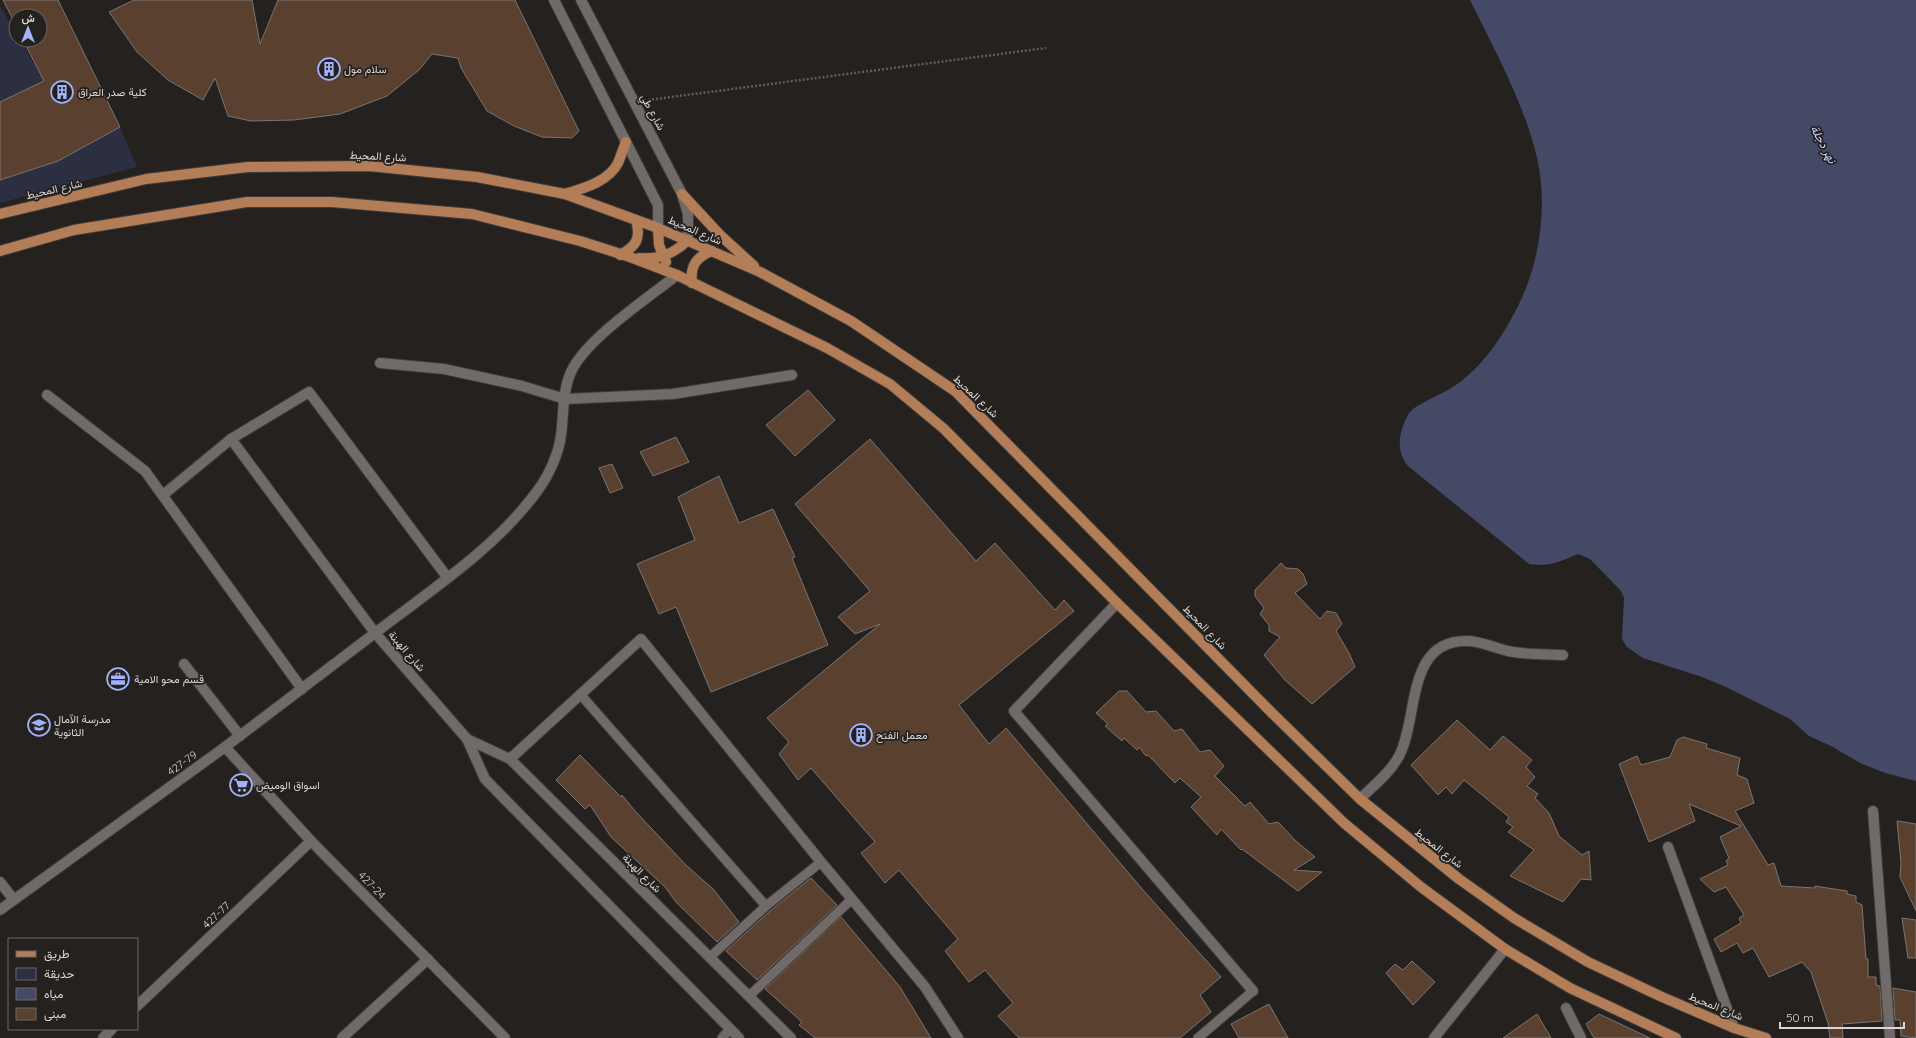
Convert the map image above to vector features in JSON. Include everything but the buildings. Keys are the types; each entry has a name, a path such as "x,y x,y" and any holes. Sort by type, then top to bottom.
{"main road":[{"path":"565,194 589,186 606,177 618,164 626,142"},
{"name":"شارع المحيط","path":"0,214 146,179 248,167 369,166 477,177 565,194 658,228 760,272 851,321 956,391 1271,712 1360,799 1453,874 1514,918 1588,962 1662,997 1734,1028 1766,1038"},
{"path":"682,194 720,235 760,272"},
{"path":"0,251 74,230 247,202 332,202 472,214 580,241 677,275 828,348 890,384 943,428 1117,603 1344,823 1421,887 1505,949 1570,988 1676,1038"},
{"path":"625,256 636,241 639,230 636,220"},
{"path":"658,228 658,239 663,256 677,275"},
{"path":"625,256 646,259 663,256 674,251 688,240"},
{"path":"692,283 691,272 694,262 702,254 712,251"}],"street":[{"path":"554,0 658,205 658,228"},
{"name":"شارع طي","path":"580,0 682,194 688,214 688,240"},
{"name":"427-79","path":"0,909 240,736 489,544 539,489 553,463 561,436 564,399 571,372 589,348 604,332 677,275"},
{"path":"380,363 444,369 522,386 564,399 673,394 792,375"},
{"path":"163,495 231,439 309,392 447,577"},
{"path":"47,395 145,471 302,689"},
{"name":"شارع الهبنة","path":"231,439 375,633 467,739 485,779 739,1038"},
{"path":"1117,603 1014,712 1253,991"},
{"path":"510,759 641,639 821,862 925,987 958,1038"},
{"path":"1360,799 1391,767 1398,757 1404,745 1420,671 1428,658 1439,649 1452,643 1467,641 1522,653 1563,655"},
{"path":"184,664 240,736"},
{"name":"شارع الهبنة","path":"467,739 510,759 791,1038"},
{"name":"427-24","path":"225,747 312,841 505,1038"},
{"path":"1873,811 1890,1038"},
{"name":"427-77","path":"138,1005 312,841"},
{"path":"1668,847 1734,1028"},
{"path":"0,882 14,900"},
{"path":"1434,1038 1505,949"},
{"path":"342,1038 428,959"},
{"path":"1566,1008 1581,1038"},
{"path":"103,1038 111,1030"}],"lane":[{"path":"580,694 766,906"},
{"path":"710,958 766,906 821,862"},
{"path":"749,996 852,899"},
{"path":"1198,1038 1253,991"},
{"path":"722,1038 730,1029"}],"path":[{"path":"634,102 1046,48"}],"green space":[{"path":"0,6 8,20 8,48 25,48 44,81 0,102"},
{"path":"120,127 137,167 0,203 0,180 58,161"}],"water":[{"name":"نهر دجلة","path":"1470,0 1916,0 1916,781 1885,773 1860,763 1833,747 1809,736 1790,719 1726,687 1702,677 1643,658 1627,647 1622,639 1624,598 1621,591 1590,559 1578,554 1549,564 1529,564 1408,466 1404,461 1400,450 1400,439 1408,414 1416,407 1460,382 1473,371 1495,345 1513,316 1526,289 1537,252 1540,234 1542,195 1537,158 1532,138 1517,98"}],"place":[{"name":"سلام مول","path":"329,69"},
{"name":"كلية صدر العراق","path":"62,92"},
{"name":"قسم محو الامية","path":"118,679"},
{"name":"مدرسة الآمال الثانوية","path":"39,725"},
{"name":"معمل الفتح","path":"861,735"},
{"name":"اسواق الوميض","path":"241,785"}]}
